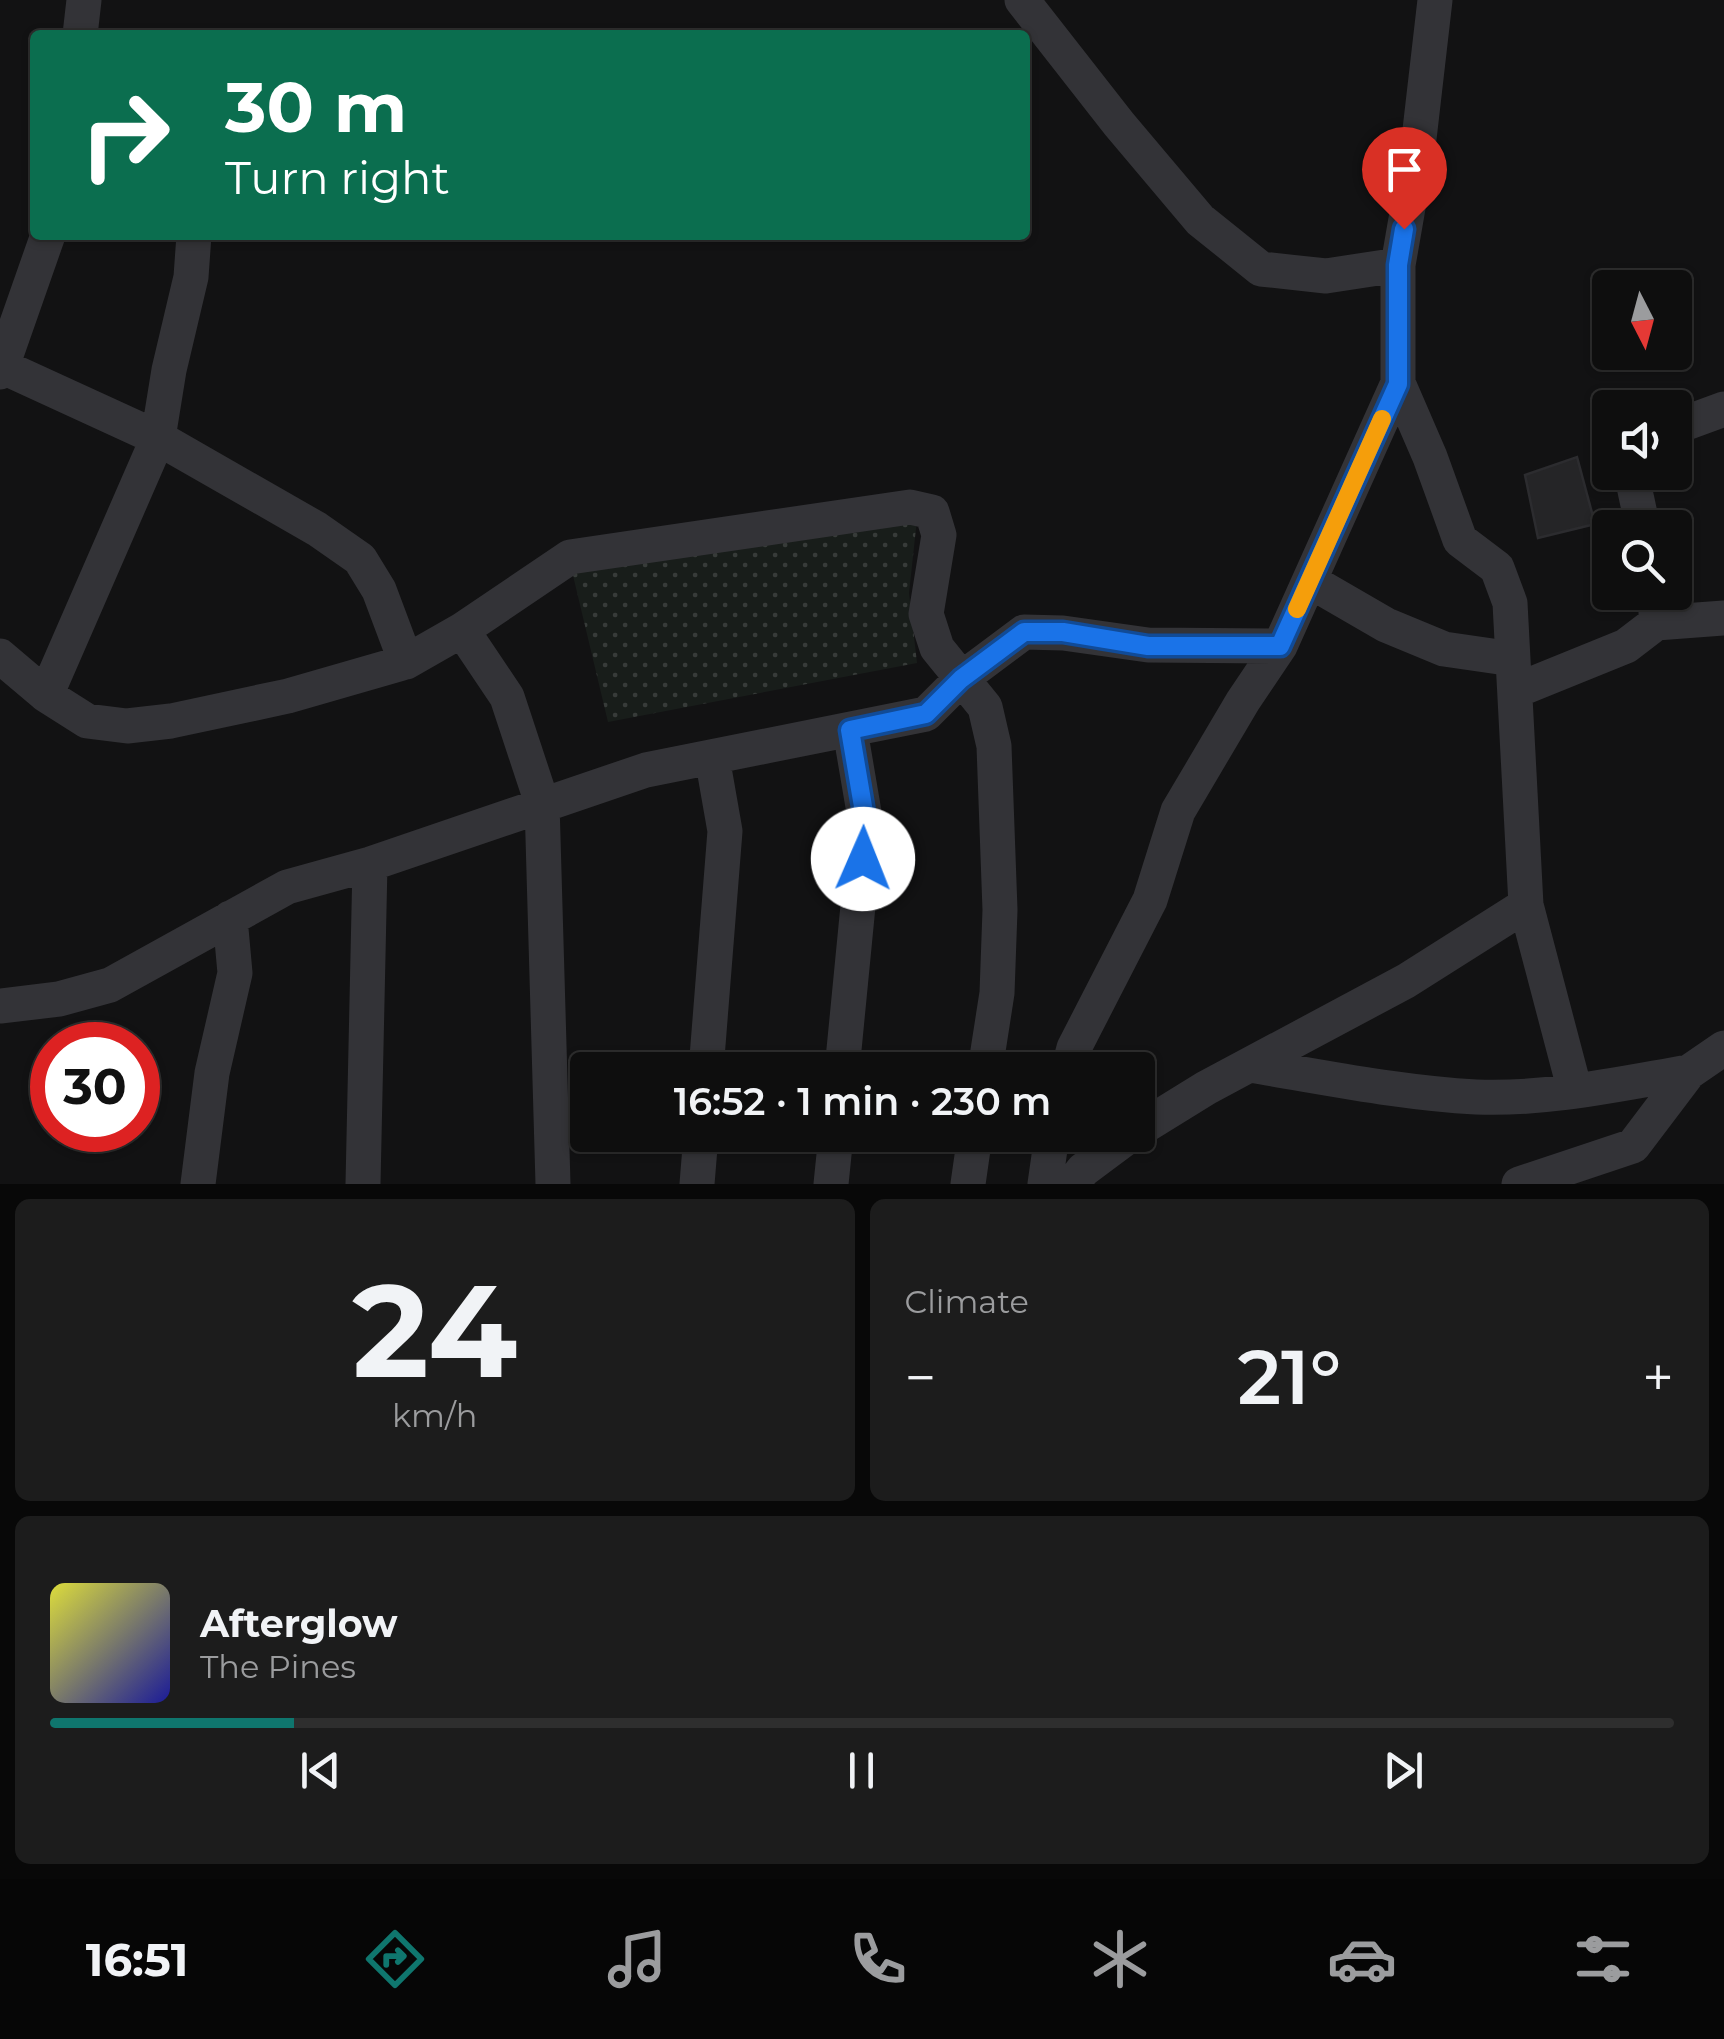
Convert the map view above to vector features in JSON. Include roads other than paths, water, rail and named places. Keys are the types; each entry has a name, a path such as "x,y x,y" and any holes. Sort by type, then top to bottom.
{"street":[{"path":"81,30 84,0"},
{"path":"1022,0 1200,220 1261,268 1326,276 1398,265"},
{"path":"1435,0 1418,156 1398,265 1398,384 1460,540 1497,568 1510,603 1526,905 1574,1091"},
{"path":"46,240 2,370 158,438 317,530 360,560 379,590 406,662"},
{"path":"46,695 158,438 191,276 194,240"},
{"path":"1073,1052 1150,900 1178,811 1280,646 1398,384"},
{"path":"1692,420 1724,408"},
{"path":"0,656 46,695 86,720 126,726 171,721 288,696 406,662 462,630 570,557 910,507 932,512 939,535 926,614 936,648 986,707 994,746 1000,910 997,993 988,1052"},
{"path":"1310,581 1386,625 1514,675 1626,646 1654,610"},
{"path":"1670,610 1724,618"},
{"path":"462,630 506,697 542,803 553,1184"},
{"path":"0,1006 59,999 110,985 286,887 370,864 646,770 926,714 961,679 1024,632 1063,632 1148,646 1280,646"},
{"path":"844,1052 866,824 850,730"},
{"path":"707,1052 725,831 712,757"},
{"path":"363,1184 370,864"},
{"path":"1155,1120 1406,981 1526,905"},
{"path":"198,1184 212,1074 236,973 230,918"},
{"path":"1519,1184 1633,1146 1688,1072 1724,1048"},
{"path":"1249,1065 1377,1086 1478,1097 1574,1091 1688,1072"},
{"path":"697,1184 700,1152"},
{"path":"831,1184 834,1152"},
{"path":"968,1184 973,1152"},
{"path":"1045,1184 1050,1152"},
{"path":"1072,1184 1107,1152"}]}
